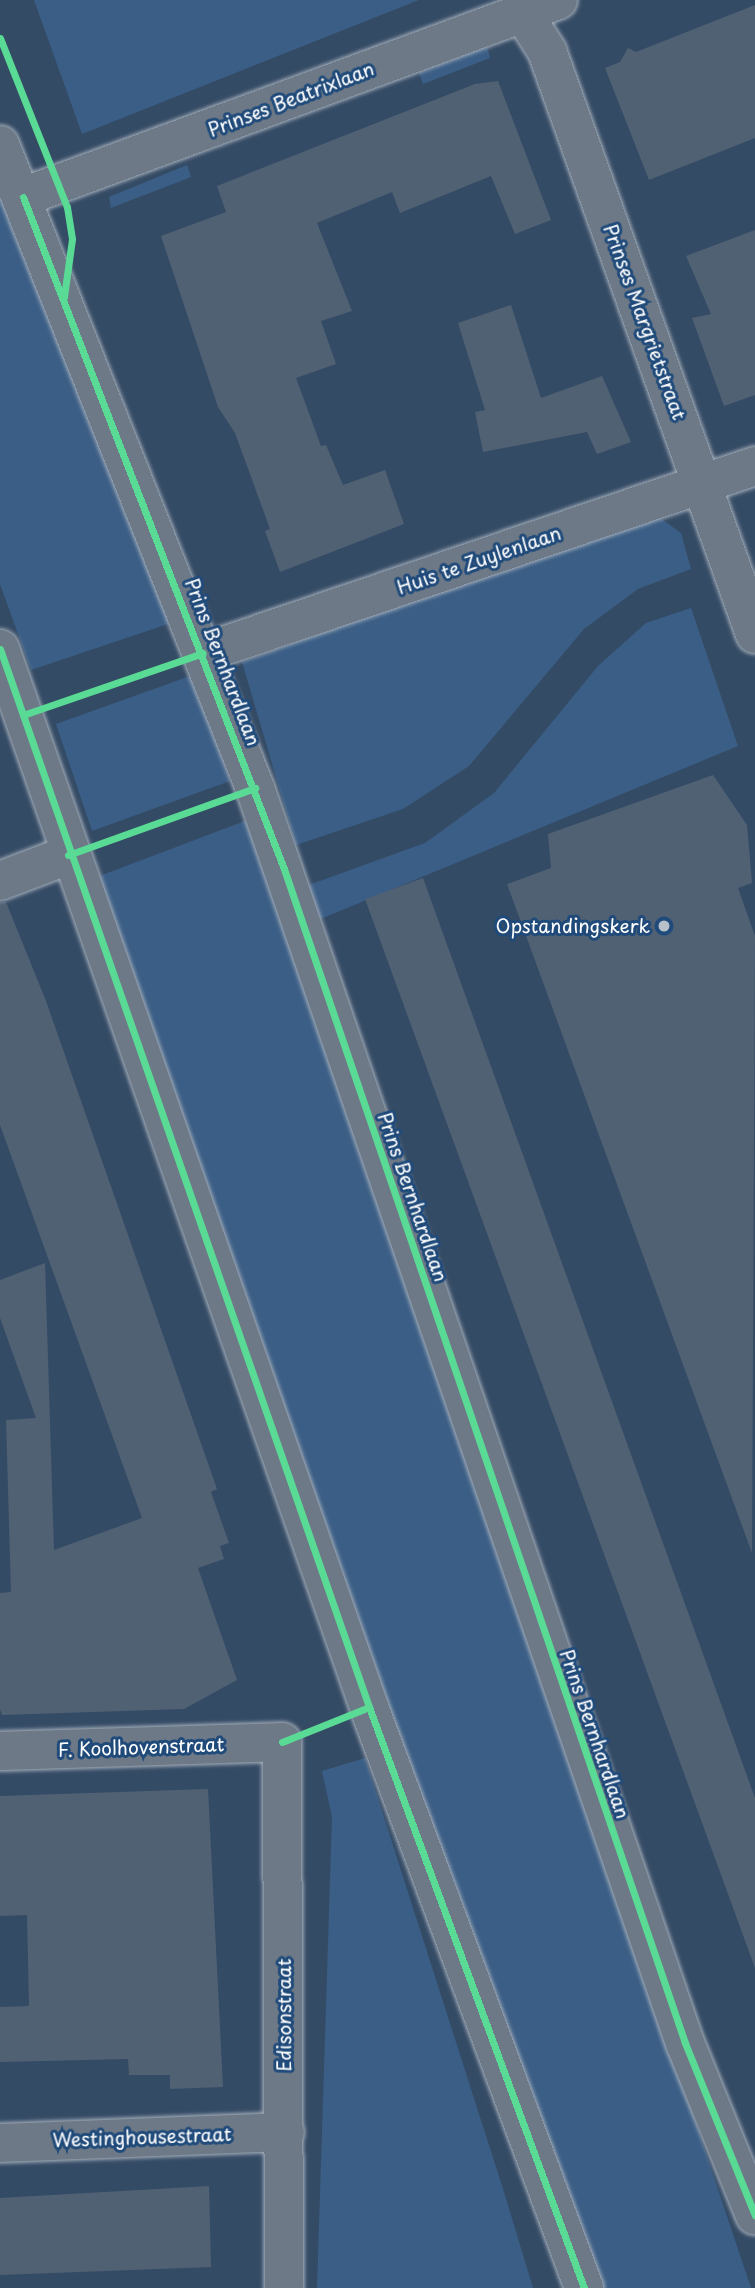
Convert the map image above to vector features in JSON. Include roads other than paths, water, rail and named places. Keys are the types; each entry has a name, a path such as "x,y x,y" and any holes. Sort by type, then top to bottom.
{"street":[{"name":"Prinses Beatrixlaan","path":"23,197 338,80 524,15 558,0"},
{"name":"Prinses Margrietstraat","path":"524,15 547,51 755,634"},
{"name":"Prins Bernhardlaan","path":"0,145 203,653 284,869 681,2030 755,2215"},
{"name":"Huis te Zuylenlaan","path":"203,653 755,466"},
{"path":"0,649 68,855 369,1707 584,2288"},
{"path":"0,881 68,855"},
{"name":"F. Koolhovenstraat","path":"0,1751 282,1742"},
{"name":"Edisonstraat","path":"282,1742 284,2288"},
{"name":"Westinghousestraat","path":"0,2143 285,2132"}],"place":[{"name":"Opstandingskerk","path":"664,926"}]}
